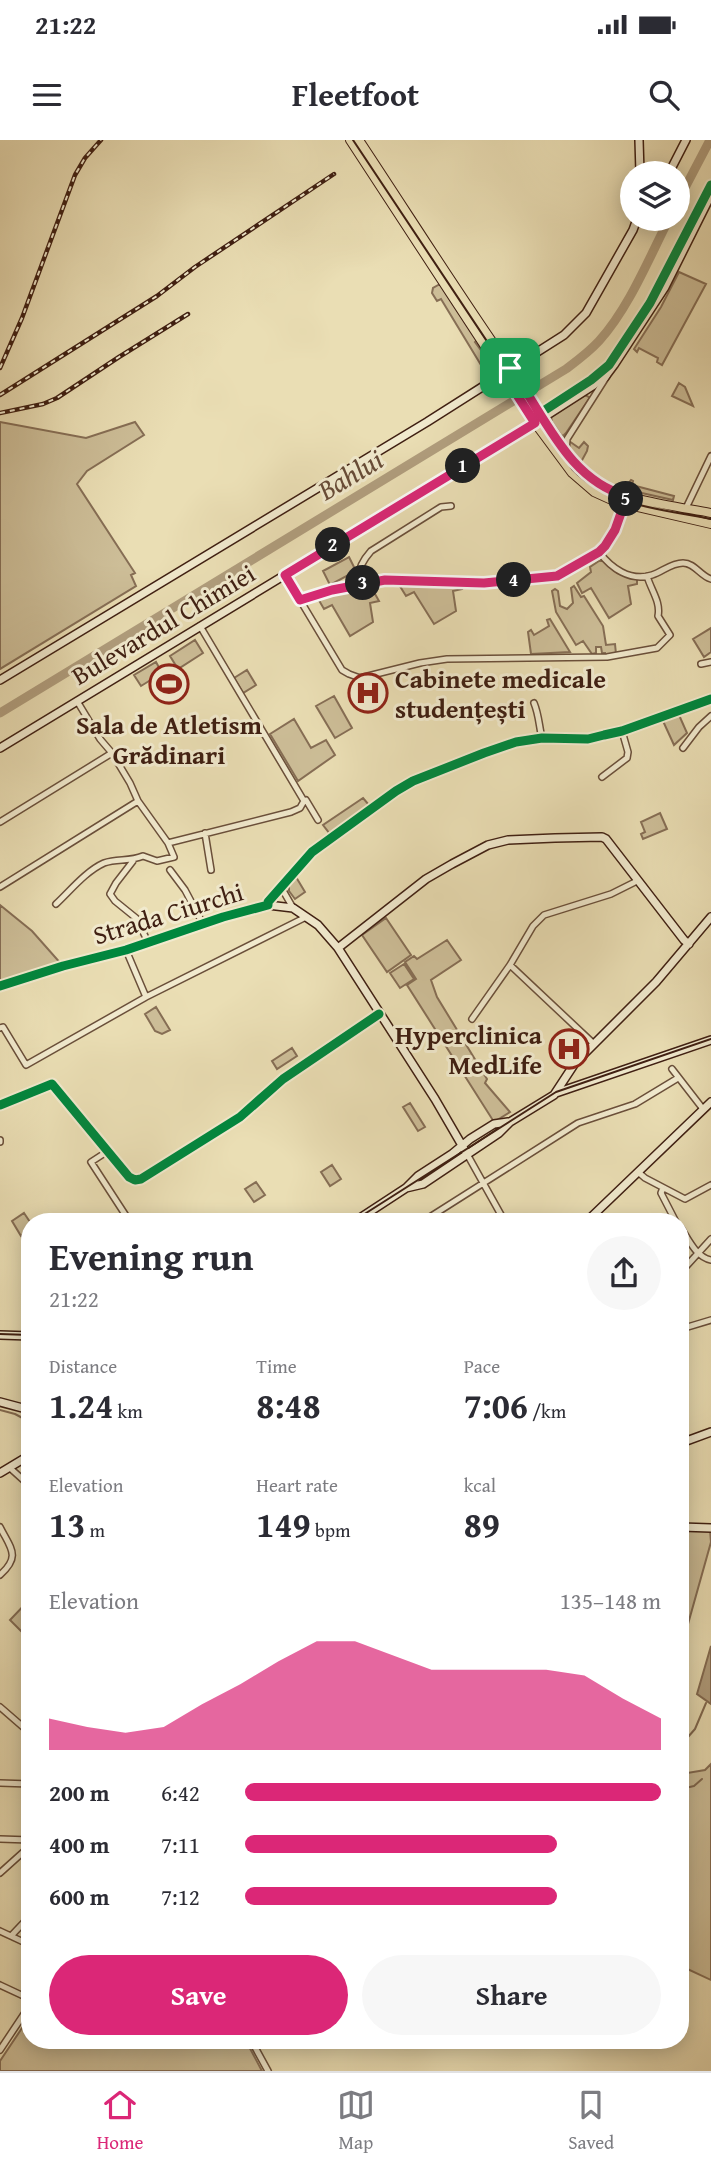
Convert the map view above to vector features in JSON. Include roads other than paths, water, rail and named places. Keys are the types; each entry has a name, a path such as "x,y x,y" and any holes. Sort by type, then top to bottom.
{"main road":[{"path":"350,140 506,371 518,379 537,409 535,423"},
{"path":"359,140 506,371 509,383 529,414 553,450 580,481 601,496 624,505 711,524"},
{"path":"639,140 640,161"},
{"path":"675,161 686,140"},
{"name":"Bulevardul Chimiei","path":"0,748 535,423 605,377 665,287 711,195"},
{"name":"Bulevardul Chimiei","path":"0,680 398,440 564,335 579,321 632,231"},
{"path":"535,423 580,469 599,484 627,496 711,513"},
{"path":"338,948 426,879 488,845 508,840 601,837 614,847 637,881 684,940 690,943"},
{"path":"268,905 293,908 318,925 338,948 439,1105 467,1154"},
{"name":"Strada Ciurchi","path":"0,986 268,905"},
{"path":"554,1095 575,1063 656,982 711,917"},
{"path":"406,1188 423,1184 499,1133 510,1122 554,1095 711,1040"},
{"path":"595,1213 711,1102"},
{"path":"368,1213 494,1124 510,1122"},
{"path":"0,1335 21,1336"},
{"path":"0,1402 21,1408"},
{"path":"689,1440 711,1432"},
{"path":"0,1473 21,1461"},
{"path":"689,1527 711,1528"}],"street":[{"path":"566,452 567,439 614,365"},
{"path":"686,508 710,459"},
{"path":"300,600 359,584 397,579 484,583 547,577 565,572 599,552 615,530 627,496"},
{"path":"359,584 358,574 371,551 441,507 451,506"},
{"path":"599,552 618,572 637,577 682,563 693,566 706,578 711,579"},
{"path":"285,575 342,670 354,677 447,659 607,657 657,648 670,635 658,616 660,608 647,576"},
{"path":"200,626 318,820"},
{"path":"701,664 711,662"},
{"name":"Strada Ciurchi","path":"268,905 312,852 413,781 528,739 587,739 622,731 711,699"},
{"path":"56,904 106,863 133,861 143,856 157,861 174,857 138,801 112,753 100,740 77,701"},
{"path":"534,703 540,718 542,738"},
{"path":"683,748 711,716"},
{"path":"602,777 628,758 622,731"},
{"path":"0,822 112,753"},
{"path":"0,887 138,801"},
{"path":"167,843 291,812 300,808 304,801"},
{"path":"205,833 211,870"},
{"path":"133,861 110,894 136,918 148,942"},
{"path":"170,870 185,890 203,924"},
{"path":"472,1019 510,965 533,926 544,915 611,894 637,881"},
{"path":"281,887 293,908"},
{"path":"0,1028 3,1027 26,1065 146,997 306,916"},
{"path":"125,950 146,997"},
{"path":"510,965 594,1044"},
{"path":"0,1105 52,1084 130,1177 141,1179 240,1117 283,1079 379,1014"},
{"path":"672,1069 703,1109"},
{"path":"436,1213 578,1123 635,1104 678,1079"},
{"path":"108,1151 92,1162 124,1213"},
{"path":"467,1154 500,1213"},
{"path":"638,1172 685,1199 711,1185"},
{"path":"663,1188 661,1193 671,1213"},
{"path":"689,1264 711,1239"},
{"path":"689,1240 699,1254 711,1260"},
{"path":"689,1327 711,1320"},
{"path":"10,1468 21,1478"},
{"path":"0,1527 13,1556 11,1565 0,1575"},
{"path":"0,1707 21,1724"},
{"path":"0,1783 21,1784"},
{"path":"0,1839 21,1840"},
{"path":"0,1873 21,1854"},
{"path":"11,1936 21,1925"},
{"path":"0,1931 21,1941"},
{"path":"0,1985 21,1995"},
{"path":"0,2050 3,2041 21,2017"},
{"path":"256,2049 268,2071"}],"waterway":[{"name":"Bahlui","path":"690,178 710,140"},
{"name":"Bahlui","path":"0,713 566,369 595,345 620,314 663,231"},
{"path":"0,1410 21,1417"},
{"path":"689,1736 695,1729 706,1703"},
{"path":"689,1787 702,1779"}],"tram line":[{"path":"353,140 572,469 587,482 619,499 655,509 711,519"},
{"path":"366,1213 556,1092 711,1039"},
{"path":"0,1334 21,1335"}],"railway":[{"path":"0,368 22,318 75,175 85,158 101,140"},
{"path":"0,395 157,296 195,267 334,174"},
{"path":"0,413 43,404 57,398 188,314"}],"place":[{"name":"Sala de Atletism Grădinari","path":"169,684"},
{"name":"Cabinete medicale studențești","path":"368,693"},
{"name":"Hyperclinica MedLife","path":"569,1049"}]}
